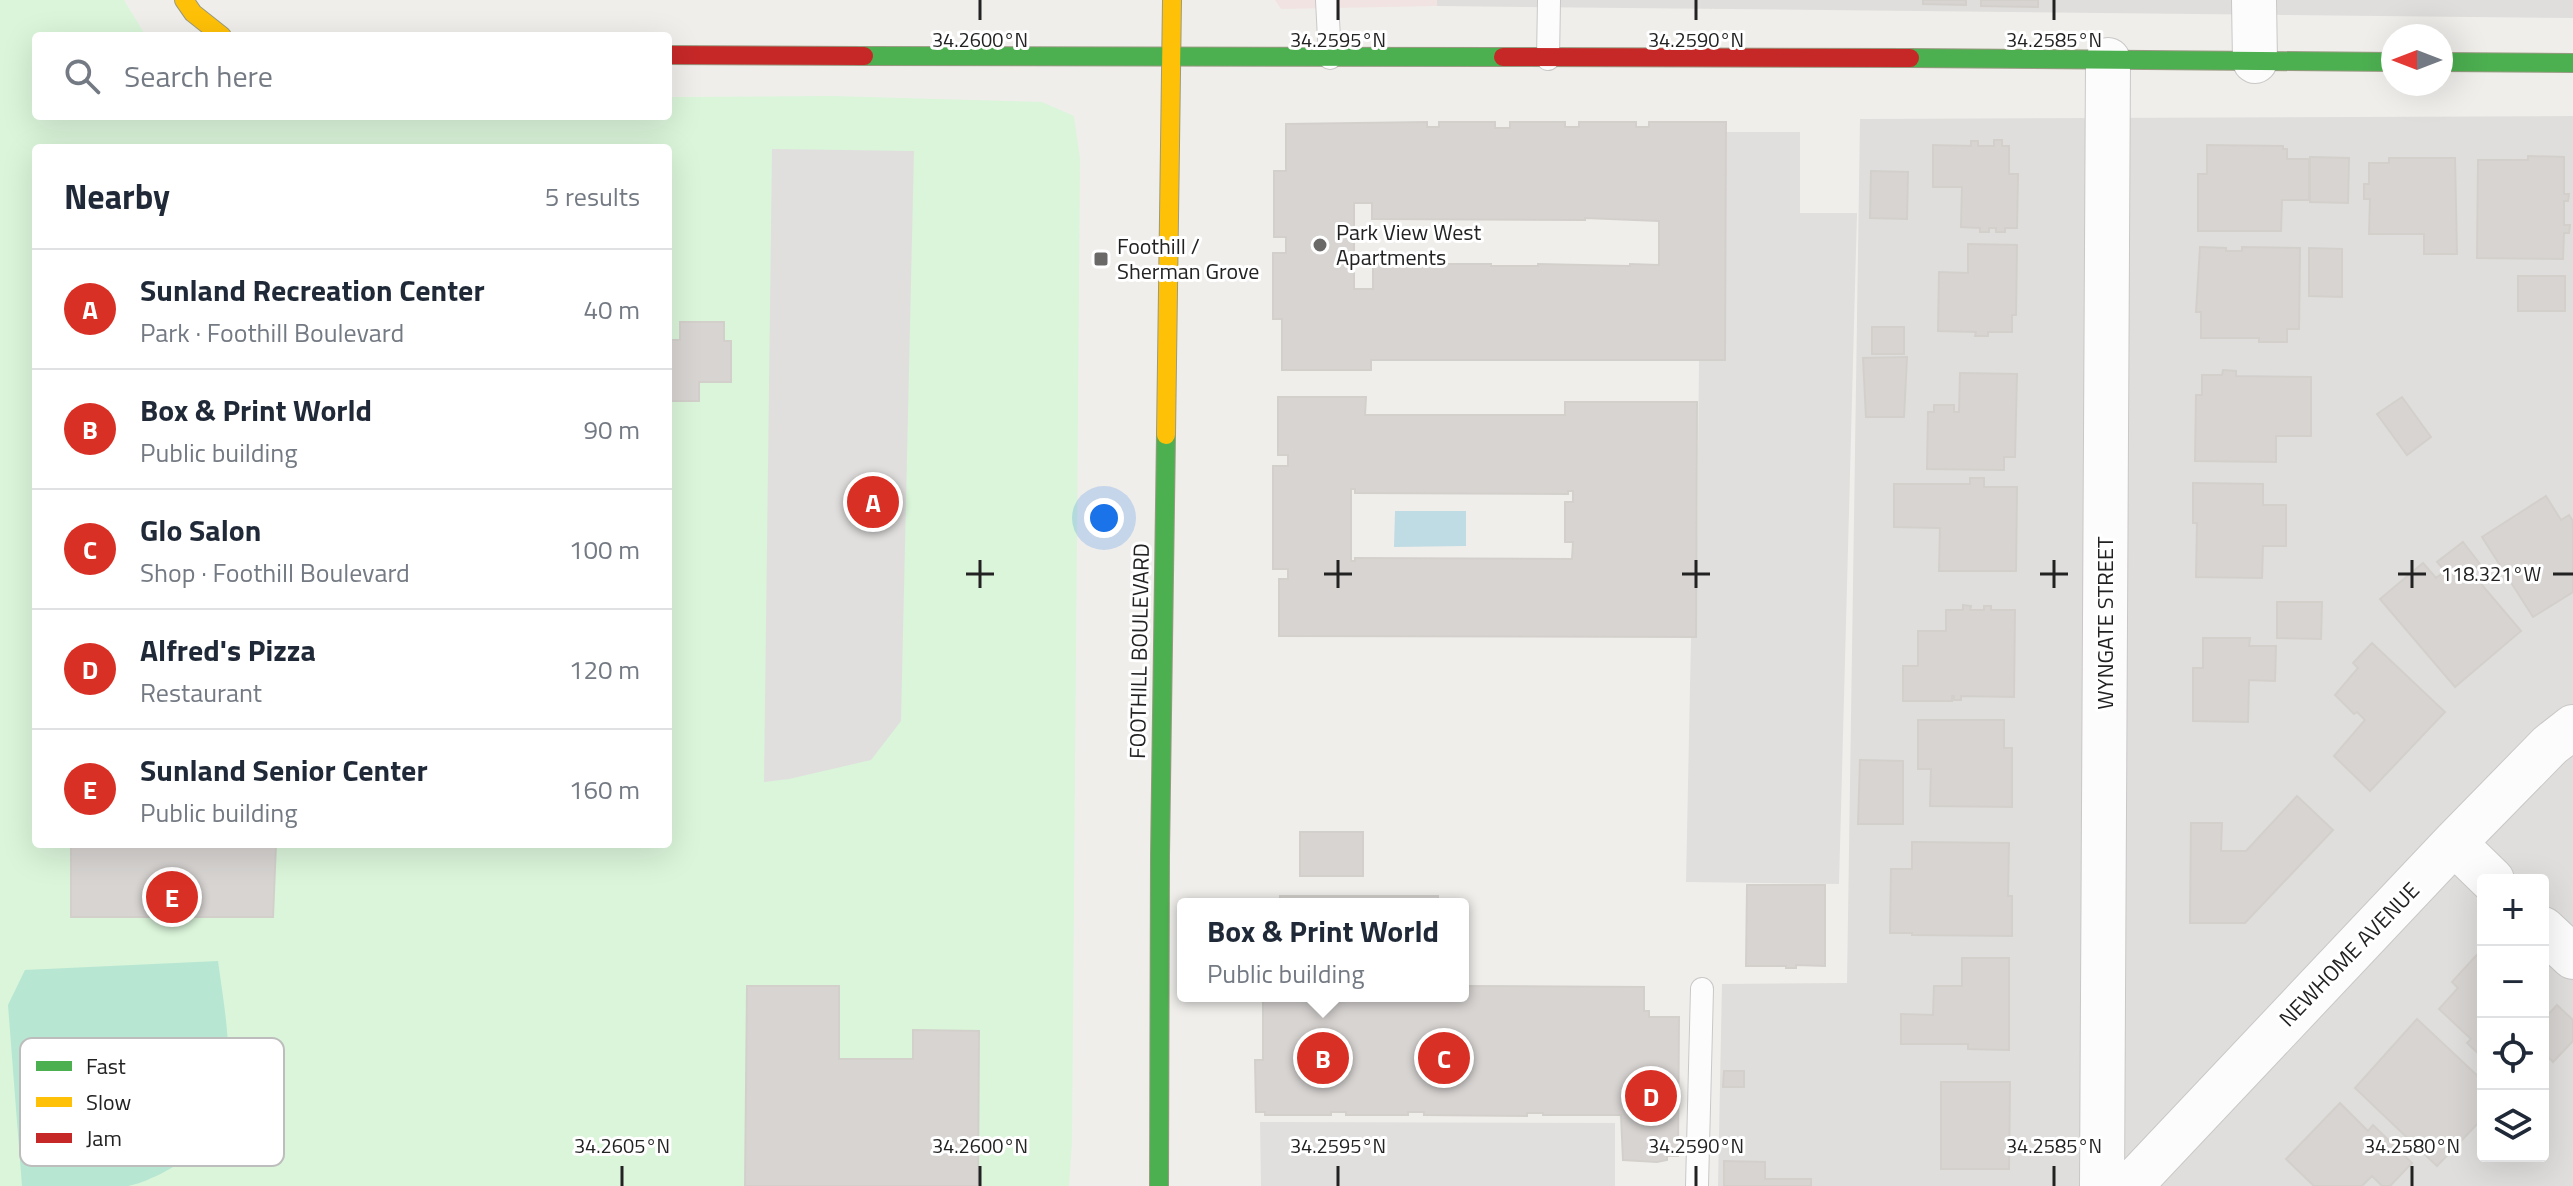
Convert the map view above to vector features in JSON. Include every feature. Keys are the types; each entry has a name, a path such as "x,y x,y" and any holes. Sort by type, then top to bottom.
{"street":[{"path":"184,0 193,13 217,32"},
{"name":"FOOTHILL BOULEVARD","path":"1159,1186 1160,855 1172,0"},
{"path":"2254,0 2255,61"},
{"path":"672,55 1548,59 1811,57 2381,62"},
{"name":"WYNGATE STREET","path":"2102,1186 2108,60"},
{"path":"2453,62 2573,63"},
{"name":"NEWHOME AVENUE","path":"2130,1186 2454,843 2550,745 2573,727"},
{"path":"2454,843 2486,874"},
{"path":"2549,935 2573,957"},
{"name":"FOOTHILL BOULEVARD","path":"1141,1186 1160,1112"}],"lane":[{"path":"1327,0 1330,58"},
{"path":"1548,59 1549,0"},
{"path":"1697,1186 1702,989"}],"shaded area":[{"path":"1275,0 1437,0 1437,6 1281,9"},
{"path":"1437,0 2573,0 2573,18 1437,6"},
{"path":"2573,116 2573,1186 1718,1186 1722,984 1847,983 1860,119"},
{"path":"1726,132 1800,132 1800,213 1857,213 1839,884 1686,882 1691,637 1696,637 1699,360 1725,360"},
{"path":"772,149 914,151 901,721 871,760 764,782"},
{"path":"1260,1122 1615,1123 1615,1186 1261,1186"}],"green space":[{"path":"0,0 124,0 144,32 32,32 32,120 672,120 672,97 831,96 1042,102 1074,116 1080,159 1072,1143 1069,1186 0,1186"},
{"path":"218,961 227,1038 20,1038 20,1160 8,1005 25,970"},
{"path":"20,1166 174,1166 128,1186 22,1186"}],"water":[{"path":"1395,511 1466,511 1466,546 1394,547"}],"building":[{"path":"1923,0 1966,0 1966,5 1923,4"},
{"path":"1981,0 2038,0 2038,7 1981,6"},
{"name":"Park View West Apartments","path":"1427,122 1427,127 1439,127 1439,122 1495,122 1495,128 1510,128 1510,122 1565,122 1565,127 1579,127 1579,122 1636,122 1636,127 1649,127 1649,122 1726,122 1725,360 1371,360 1371,370 1282,370 1282,319 1273,319 1273,253 1286,253 1286,237 1274,237 1274,171 1286,171 1286,124","holes":["1354,203 1372,203 1372,219 1585,218 1659,221 1659,265 1373,264 1373,289 1354,289"]},
{"path":"1994,140 2002,140 2002,146 2009,146 2009,174 2018,174 2017,228 1996,232 1996,228 1989,228 1989,232 1980,232 1980,228 1961,227 1962,187 1933,187 1933,145 1971,146 1971,141 1978,141 1978,146 1994,146"},
{"path":"2207,145 2283,146 2287,149 2287,159 2309,159 2309,200 2282,200 2281,231 2198,231 2198,174 2207,174"},
{"path":"2528,156 2564,157 2564,194 2569,194 2568,201 2564,201 2564,225 2570,225 2569,233 2564,233 2563,259 2477,258 2478,160 2528,160"},
{"path":"2310,157 2349,158 2348,203 2310,202"},
{"path":"2389,158 2455,158 2457,254 2424,254 2424,234 2369,234 2370,199 2364,199 2364,184 2369,184 2369,163 2389,163"},
{"path":"1871,171 1908,172 1907,219 1870,218"},
{"path":"1968,244 2017,245 2016,315 2012,315 2012,332 1988,332 1988,336 1975,336 1976,332 1938,331 1939,272 1968,273"},
{"path":"2200,247 2226,248 2226,251 2242,251 2242,247 2300,248 2299,329 2287,329 2287,342 2259,342 2259,338 2201,338 2201,312 2196,312"},
{"path":"2309,248 2342,249 2342,297 2309,296"},
{"path":"2518,276 2565,276 2565,311 2518,311"},
{"path":"680,322 724,322 724,341 731,341 731,382 699,382 699,401 672,401 672,340 680,340"},
{"path":"1872,327 1904,327 1904,354 1872,354"},
{"path":"1907,357 1904,417 1866,417 1863,358"},
{"path":"2223,370 2236,371 2236,376 2311,377 2311,436 2276,436 2276,462 2195,461 2196,395 2202,395 2202,375 2222,375"},
{"path":"1960,373 2017,374 2015,457 2004,457 2004,470 1927,469 1928,412 1934,412 1934,405 1954,405 1954,412 1959,412"},
{"path":"1278,397 1366,397 1365,415 1565,415 1565,402 1697,402 1696,637 1279,636 1279,579 1288,579 1288,569 1273,569 1273,466 1288,466 1288,455 1278,455","holes":["1351,489 1355,489 1355,493 1568,494 1568,491 1573,491 1573,502 1565,502 1565,542 1573,542 1572,559 1355,558 1351,561"]},
{"path":"2402,397 2431,437 2407,455 2377,414"},
{"path":"1970,478 1984,478 1984,487 2017,487 2016,571 1939,571 1940,528 1894,527 1894,484 1970,484"},
{"path":"2193,483 2263,484 2263,505 2286,505 2286,546 2263,546 2262,578 2196,577 2197,523 2193,523"},
{"path":"2546,496 2561,520 2569,515 2573,521 2573,592 2533,617 2482,537"},
{"path":"2463,542 2480,564 2471,572 2521,631 2455,687 2380,599 2423,563 2436,578 2445,571 2437,562"},
{"path":"2277,602 2322,602 2321,639 2277,638"},
{"path":"1963,605 1971,606 1970,610 1984,610 1984,606 1991,606 1991,610 2015,610 2014,697 1961,696 1961,700 1954,700 1952,696 1952,701 1903,701 1903,666 1918,666 1918,631 1946,631 1946,610 1963,610"},
{"path":"2203,638 2250,638 2249,646 2276,646 2275,681 2249,680 2248,722 2193,721 2193,668 2203,668"},
{"path":"2372,643 2445,712 2370,791 2334,756 2365,720 2357,712 2354,714 2335,695 2358,668 2353,663"},
{"path":"1918,720 2004,720 2004,748 2012,748 2012,807 1930,806 1931,769 1918,769"},
{"path":"1860,760 1903,761 1903,824 1858,824"},
{"path":"2297,796 2333,830 2245,923 2190,923 2191,823 2222,823 2221,851 2246,851"},
{"path":"1300,832 1363,832 1363,876 1300,876"},
{"path":"1912,842 2009,843 2008,896 2012,896 2012,936 1890,933 1891,869 1912,869"},
{"path":"71,848 276,848 273,917 71,917"},
{"path":"1747,885 1825,885 1825,966 1746,966"},
{"path":"1280,896 1438,896 1438,898"},
{"path":"2477,955 2477,1052 2467,1043 2471,1039 2439,1009 2458,988 2452,982"},
{"path":"1962,958 2009,958 2009,1050 1968,1049 1968,1044 1901,1044 1901,1014 1933,1015 1934,986 1962,986"},
{"path":"747,986 839,986 839,1059 913,1059 913,1030 979,1031 978,1186 745,1186"},
{"path":"1469,986 1644,987 1644,1011 1649,1011 1649,1017 1679,1017 1678,1156 1667,1156 1667,1160 1657,1162 1623,1160 1621,1115 1424,1115 1424,1112 1408,1112 1408,1115 1346,1115 1346,1112 1331,1112 1331,1115 1265,1115 1265,1112 1256,1112 1255,1060 1263,1060 1263,1002 1469,1002"},
{"path":"2557,1005 2573,1020 2573,1041 2553,1062 2549,1058 2549,1014"},
{"path":"2417,1019 2477,1075 2477,1124 2437,1166 2355,1088"},
{"path":"1724,1071 1744,1071 1744,1087 1723,1087"},
{"path":"1941,1082 2010,1082 2009,1169 1941,1169"},
{"path":"2340,1103 2368,1131 2373,1125 2412,1163 2390,1186 2382,1186 2372,1176 2362,1186 2314,1186 2286,1159"},
{"path":"1724,1161 1765,1162 1765,1179 1811,1179 1811,1186 1724,1186"}],"traffic: fast":[{"path":"864,56 1503,57"},
{"path":"1910,58 2381,62"},
{"path":"2453,62 2573,63"},
{"path":"1159,1186 1166,435"}],"traffic: slow":[{"path":"184,0 193,13 217,32"},
{"path":"1166,435 1172,0"}],"traffic: jam":[{"path":"672,55 864,56"},
{"path":"1503,57 1910,58"}],"place":[{"name":"Park View West Apartments","path":"1320,245"},
{"name":"Foothill / Sherman Grove","path":"1101,259"},
{"name":"Sunland Recreation Center","path":"873,502"},
{"name":"Sunland Senior Center","path":"172,897"},
{"name":"Box & Print World","path":"1323,1058"},
{"name":"Glo Salon","path":"1444,1058"},
{"name":"Alfred's Pizza","path":"1651,1096"}]}
